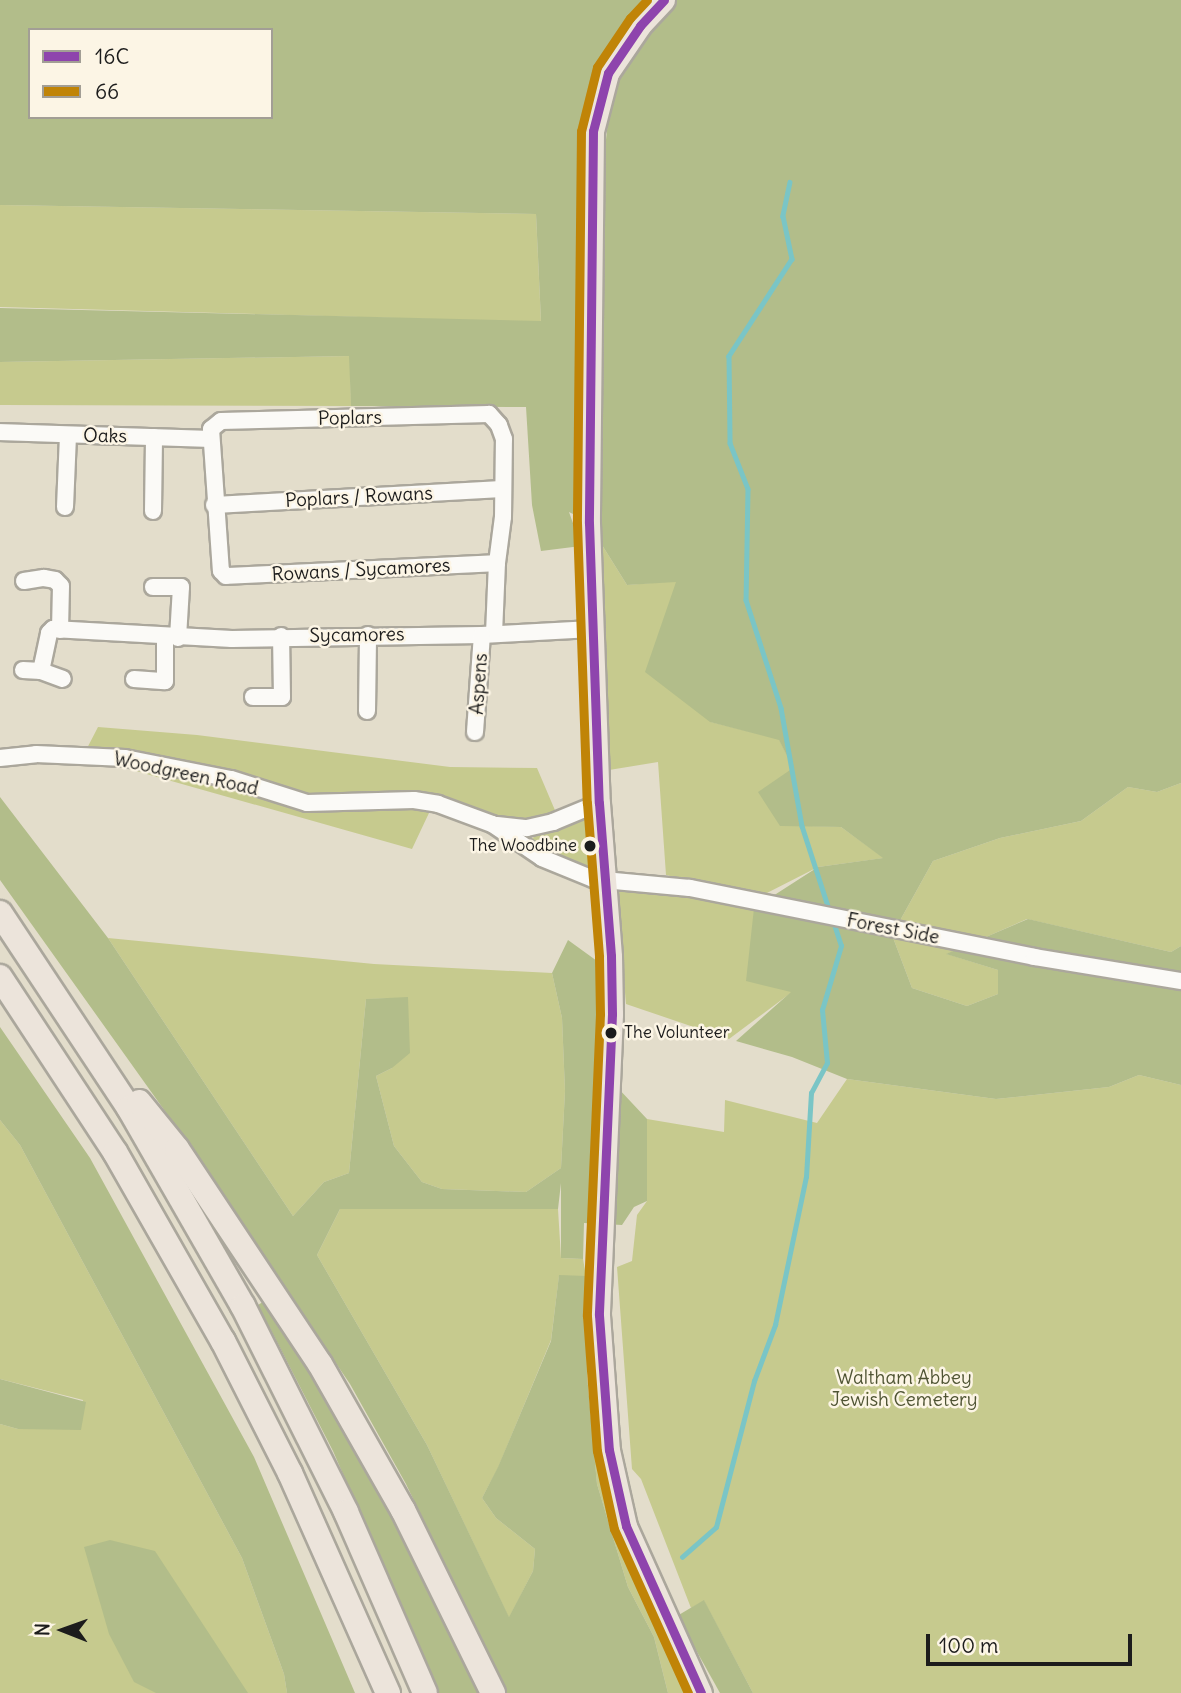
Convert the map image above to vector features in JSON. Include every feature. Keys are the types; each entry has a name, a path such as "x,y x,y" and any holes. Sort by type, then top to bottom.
{"highway":[{"path":"0,913 88,1044 169,1175 279,1375 373,1570 425,1693"},
{"path":"0,977 115,1152 223,1340 300,1495 388,1693"},
{"path":"88,1044 177,1149 320,1364 403,1510 493,1693"}],"main road":[{"path":"664,0 608,73 599,99 593,131 589,523 599,803 611,956 612,1025 599,1315 602,1391 609,1450 626,1526 701,1693"}],"street":[{"name":"Poplars","path":"211,439 211,429 221,421 489,414 499,425 504,439 503,489"},
{"name":"Oaks","path":"0,432 211,439"},
{"path":"65,507 68,435"},
{"path":"153,510 154,437"},
{"path":"211,439 214,505"},
{"name":"Poplars / Rowans","path":"214,505 503,489"},
{"name":"Aspens","path":"475,732 502,530 503,489"},
{"name":"Rowans / Sycamores","path":"214,505 221,571 226,576 497,563"},
{"path":"24,581 44,578 55,580 61,586 60,630 49,633 41,670"},
{"path":"134,679 165,681 181,587 153,587"},
{"name":"Sycamores","path":"60,630 232,639 488,634 592,629"},
{"path":"367,711 368,635"},
{"path":"253,697 282,697 281,636"},
{"path":"23,670 41,670 63,679"},
{"name":"Woodgreen Road","path":"0,758 36,754 125,758 231,779 307,803 414,800 468,813 492,824 542,858 593,879 605,880"},
{"name":"Woodgreen Road","path":"492,824 527,828 553,822 599,803"},
{"name":"Forest Side","path":"605,880 690,888 1034,957 1181,981"}],"green space":[{"path":"0,0 651,0 623,33 585,161 581,254 581,518 569,512 581,546 541,551 532,505 526,407 351,406 349,356 0,362 0,308 541,321 536,214 0,205"},
{"path":"677,0 1181,0 1181,783 1157,792 1128,787 1081,821 1000,838 933,861 892,935 912,988 967,1006 998,994 998,970 946,954 1028,919 1171,952 1181,946 1181,1085 1139,1075 1109,1087 996,1099 847,1079 792,1057 736,1041 791,992 746,981 754,908 818,867 883,858 841,827 780,826 758,792 793,768 779,740 710,722 645,672 676,582 627,585 602,545 597,386 599,206 607,130 613,95 622,72 636,48"},
{"path":"0,205 536,214 541,322 0,307"},
{"path":"350,356 351,406 0,405 0,362"},
{"path":"602,545 627,585 676,581 711,722 779,739 793,768 780,825 841,827 884,858 818,867 759,897 666,875 658,762 603,771 600,623"},
{"path":"98,727 197,735 450,767 537,768 557,815 496,822 437,796 412,849 83,756"},
{"path":"1181,783 1181,946 1171,952 1027,919 947,954 998,970 998,994 967,1006 912,988 892,935 933,861 1000,838 1081,821 1128,787 1157,792"},
{"path":"0,797 108,938 293,1216 324,1182 349,1173 366,999 408,997 410,1053 392,1068 376,1076 394,1146 422,1182 442,1189 526,1192 561,1168 565,1091 562,1018 552,973 568,940 597,961 602,987 601,1070 647,1119 647,1201 634,1207 622,1225 584,1223 583,1259 561,1258 561,1183 558,1209 340,1209 317,1255 427,1445 509,1617 533,1571 535,1549 496,1518 482,1498 498,1467 551,1341 559,1275 586,1276 587,1375 597,1484 628,1587 654,1637 668,1693 506,1693 406,1484 350,1384 172,1121 0,880"},
{"path":"587,820 591,827 594,865 590,868 558,858 530,840 541,832"},
{"path":"616,886 754,908 792,992 729,1039 626,1004"},
{"path":"108,938 374,964 552,973 562,1018 565,1091 561,1168 526,1192 442,1189 422,1182 394,1146 376,1076 392,1068 408,998 366,999 349,1173 324,1182 293,1216"},
{"path":"0,1027 90,1158 254,1457 355,1693 287,1693 284,1674 242,1558 20,1145 0,1120"},
{"name":"Waltham Abbey Jewish Cemetery","path":"1139,1075 1181,1085 1181,1693 753,1693 704,1601 691,1608 641,1479 632,1469 617,1267 632,1261 637,1215 647,1201 647,1119 724,1132 725,1100 817,1123 847,1079 996,1099 1109,1087"},
{"path":"0,1120 20,1145 242,1558 284,1674 287,1693 0,1693 0,1424 18,1429 77,1427 83,1400 0,1379"},
{"path":"340,1209 558,1209 561,1258 583,1259 586,1276 559,1276 551,1340 498,1468 482,1498 496,1518 535,1549 533,1571 509,1618 427,1445 317,1255"},
{"path":"269,1298 362,1455 482,1693 438,1693 333,1451 258,1305"},
{"path":"0,1379 86,1402 81,1430 18,1429 0,1424"},
{"path":"591,1425 626,1560 683,1678 687,1693 668,1693 654,1637 628,1587 597,1484"},
{"path":"110,1540 155,1551 248,1693 156,1693 134,1682 109,1634 84,1547"},
{"path":"704,1600 753,1693 720,1693 677,1616"}],"waterway":[{"path":"790,182 783,216 792,259 729,356 730,443 748,489 746,600 781,708 802,826 830,912"},
{"path":"682,1557 716,1527 754,1381 775,1325 806,1177 811,1093 827,1063 822,1010 841,946 833,921"}],"transit line":[{"name":"66","path":"647,0 630,18 597,67 581,131 577,523 587,803 599,957 600,1014 587,1316 597,1451 614,1529 688,1693"},
{"name":"16C","path":"664,0 640,26 608,73 593,131 589,523 599,803 611,956 612,1014 599,1315 609,1450 626,1526 701,1693"}],"place":[{"name":"The Woodbine","path":"590,846"},
{"name":"The Volunteer","path":"611,1033"}]}
